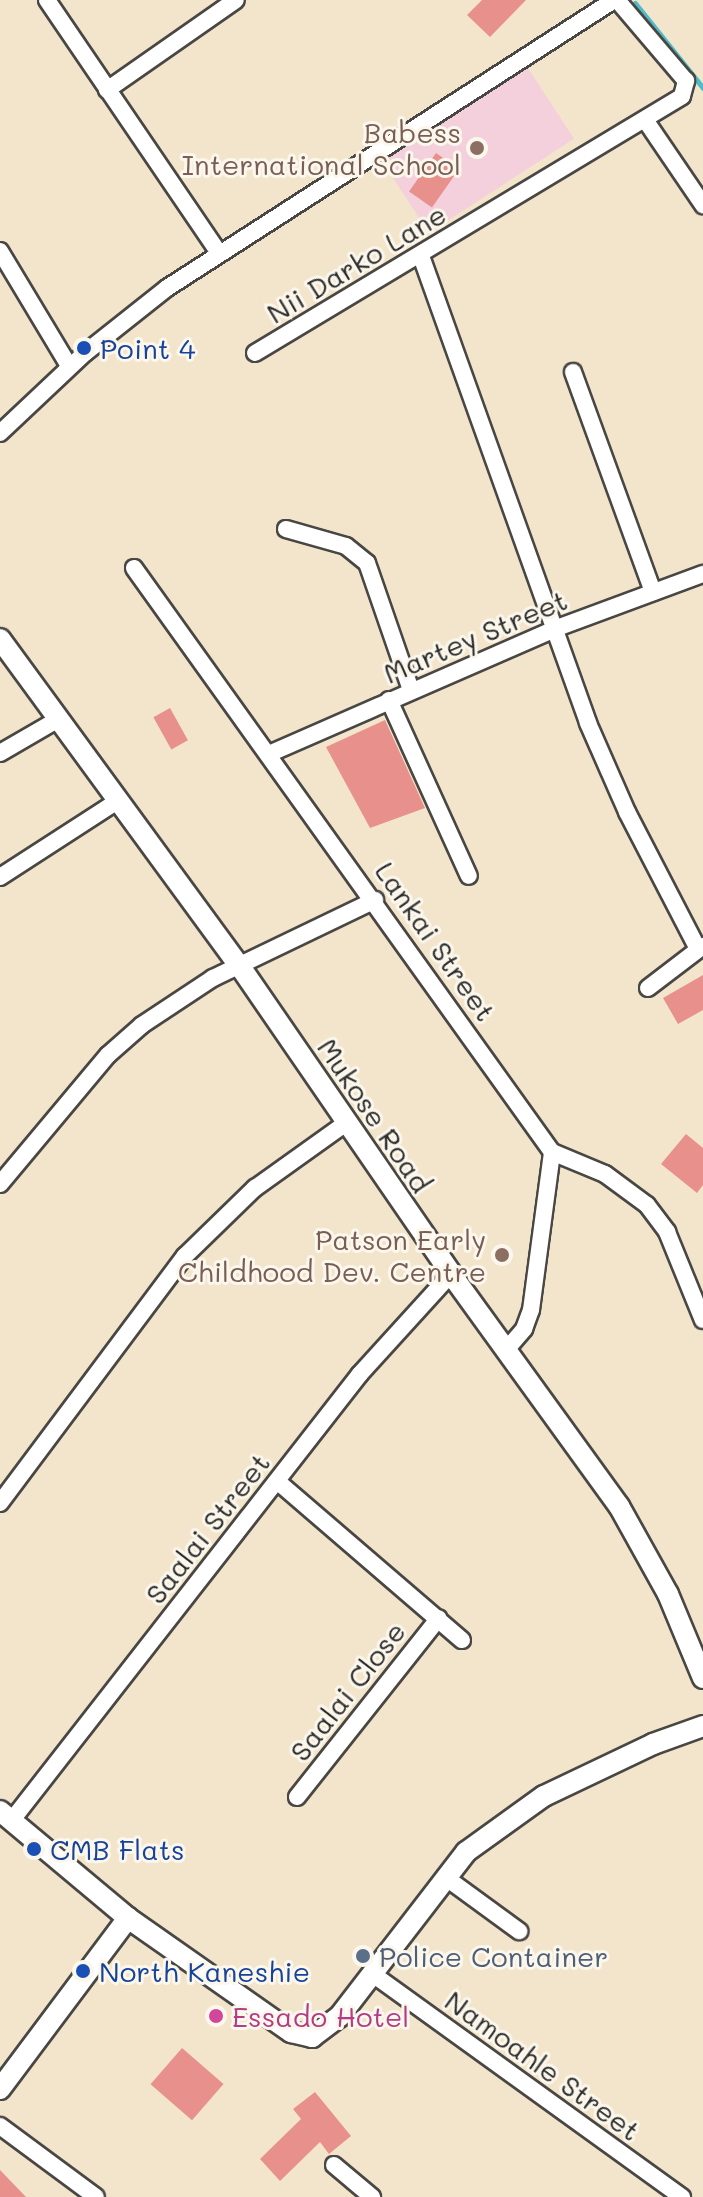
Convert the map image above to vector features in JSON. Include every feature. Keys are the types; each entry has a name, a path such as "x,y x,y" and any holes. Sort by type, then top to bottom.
{"street":[{"path":"47,0 219,253"},
{"path":"107,90 236,0"},
{"path":"0,433 118,324 219,253 616,0"},
{"name":"Nii Darko Lane","path":"255,353 646,121 686,89 686,81 616,0"},
{"path":"646,121 703,205"},
{"path":"0,251 69,366"},
{"path":"421,256 557,628 588,723 627,812 701,947 648,988"},
{"path":"573,372 653,592"},
{"path":"286,529 346,546 367,563 411,690"},
{"name":"Lankai Street","path":"134,568 271,753 552,1152"},
{"name":"Martey Street","path":"271,753 557,628 703,574"},
{"name":"Mukose Road","path":"0,639 239,965 451,1274 635,1532 703,1678"},
{"path":"389,700 469,876"},
{"path":"0,753 57,720"},
{"path":"0,877 119,800"},
{"path":"0,1184 108,1055 164,1009 239,965 375,900"},
{"path":"0,1503 185,1256 255,1188 346,1123"},
{"path":"506,1350 524,1329 531,1310 552,1152 605,1174 647,1205 667,1232 703,1320"},
{"name":"Saalai Street","path":"6,1815 360,1374 451,1274"},
{"name":"Saalai Close","path":"277,1481 462,1640"},
{"name":"Saalai Close","path":"297,1797 439,1618"},
{"path":"6,1815 128,1918 304,2038 331,2025 374,1975 466,1852 544,1796 653,1744 703,1726"},
{"path":"445,1877 519,1931"},
{"path":"1,2086 128,1918"},
{"name":"Namoahle Street","path":"374,1975 682,2197"},
{"path":"0,2126 96,2197"},
{"path":"334,2165 372,2197"}],"shaded area":[{"name":"Babess International School","path":"526,65 574,139 429,233 381,159"}],"building":[{"path":"482,0 526,0 490,37 467,15"},
{"path":"436,153 459,169 432,208 409,192"},
{"path":"170,708 188,740 171,750 153,717"},
{"path":"385,720 425,808 370,828 326,747"},
{"path":"703,975 703,1010 678,1024 663,998"},
{"path":"686,1134 703,1148 703,1185 697,1193 661,1164"},
{"path":"182,2048 224,2084 192,2120 151,2084"},
{"path":"315,2092 351,2136 329,2154 320,2142 280,2181 260,2159 301,2119 293,2109"},
{"path":"0,2170 26,2197 0,2197"}],"waterway":[{"path":"635,3 703,88"}],"place":[{"name":"Babess International School","path":"477,148"},
{"name":"Point 4","path":"84,348"},
{"name":"Patson Early Childhood Dev. Centre","path":"502,1255"},
{"name":"CMB Flats","path":"34,1849"},
{"name":"Police Container","path":"363,1956"},
{"name":"North Kaneshie","path":"83,1971"},
{"name":"Essado Hotel","path":"216,2016"}]}
